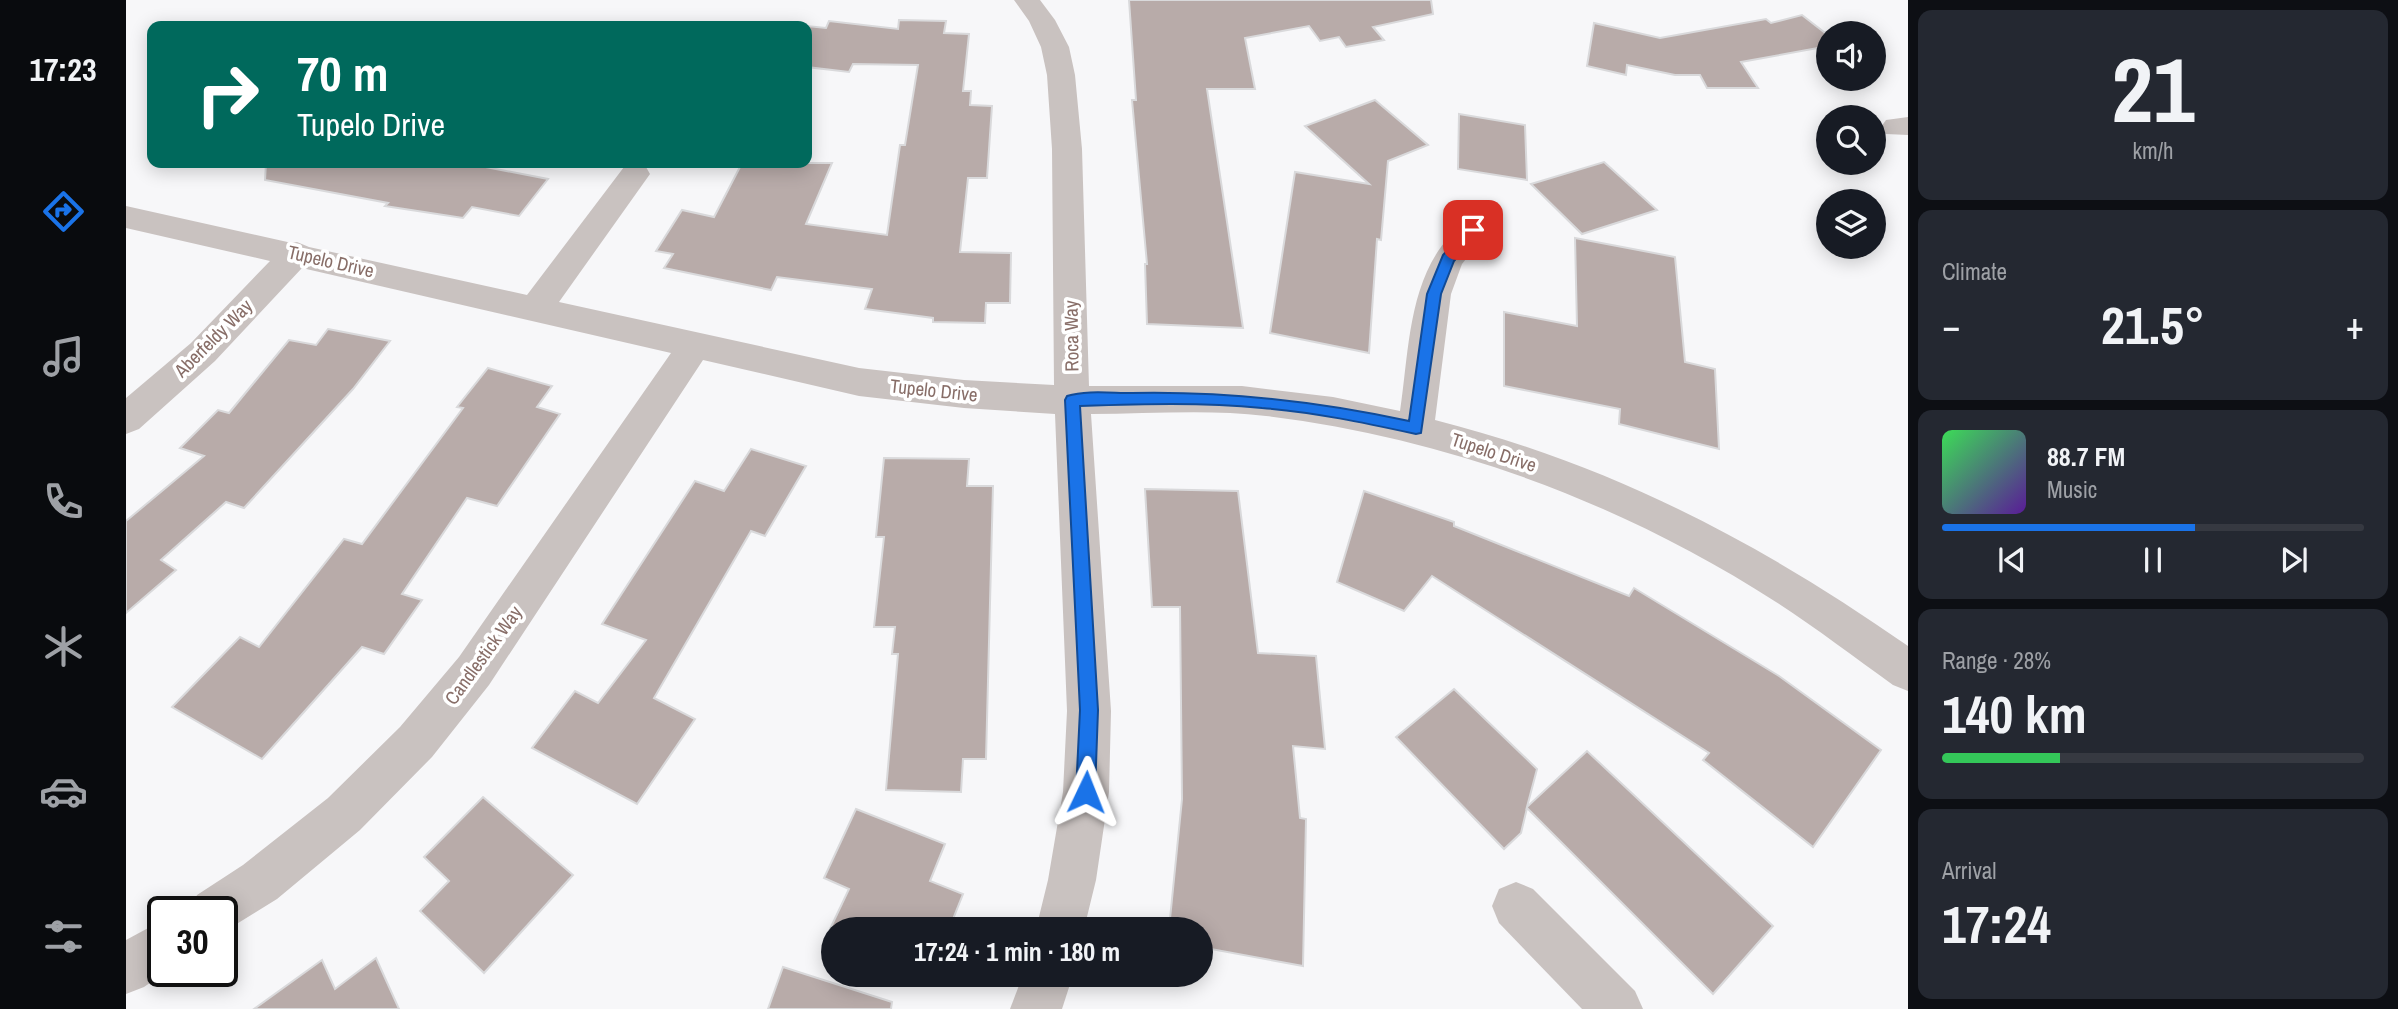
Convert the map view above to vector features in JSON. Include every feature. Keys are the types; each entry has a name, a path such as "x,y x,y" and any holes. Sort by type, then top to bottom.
{"street":[{"name":"Roca Way","path":"1027,0 1042,20 1055,47 1062,75 1072,400 1089,710 1086,792 1072,880 1063,917"},
{"path":"535,309 635,174"},
{"name":"Tupelo Drive","path":"126,217 297,253 859,382 962,395 1072,400 1183,398 1263,402 1344,413 1416,428 1469,442 1535,465 1596,488 1684,529 1774,579 1908,671"},
{"path":"1416,428 1434,294 1448,259 1473,230"},
{"name":"Aberfeldy Way","path":"126,419 203,352 297,253"},
{"name":"Candlestick Way","path":"238,897 344,814 416,743 474,671 694,346"},
{"path":"1516,905 1618,1009"},
{"path":"126,970 147,956"},
{"path":"1036,1009 1044,987"}],"building":[{"path":"1129,0 1431,0 1433,14 1373,27 1384,40 1346,47 1339,37 1320,41 1309,26 1245,38 1255,89 1207,89 1243,328 1147,324 1147,264 1132,100 1136,100"},
{"path":"1802,15 1816,26 1816,48 1741,62 1758,88 1707,88 1700,75 1675,75 1627,65 1626,75 1587,66 1594,23 1660,38 1766,19 1771,23"},
{"path":"899,20 946,21 944,33 969,34 963,91 971,91 970,105 992,106 987,178 968,178 960,252 1011,253 1010,303 986,303 985,323 933,322 933,318 865,309 872,289 777,277 771,290 664,268 673,254 656,251 682,210 714,217 739,168 812,168 812,163 832,163 806,224 887,235 900,145 905,145 918,65 853,64 849,72 812,68 812,27 826,28 829,21 898,29"},
{"path":"1375,100 1428,145 1388,161 1381,240 1377,239 1369,353 1270,333 1295,172 1369,184 1305,126"},
{"path":"1459,114 1525,125 1527,180 1458,169"},
{"path":"1604,162 1657,210 1582,234 1531,184"},
{"path":"266,168 491,168 548,179 519,216 472,207 463,218 385,206 388,203 265,180"},
{"path":"1575,238 1675,257 1685,362 1715,369 1719,449 1619,424 1620,409 1504,386 1504,312 1577,326"},
{"path":"328,329 390,341 353,389 244,508 226,502 161,560 176,570 126,613 126,521 204,456 180,448 218,410 229,413 289,340 316,345"},
{"path":"488,368 552,386 537,407 560,414 497,506 467,498 402,594 422,600 384,654 362,647 262,759 172,707 240,637 259,647 344,539 362,544 463,408 457,407"},
{"path":"751,449 806,466 765,536 751,531 654,698 695,719 637,804 532,748 575,691 598,703 646,640 602,624 695,481 724,491"},
{"path":"884,458 969,459 967,486 993,486 986,759 963,759 961,792 886,790 898,654 892,654 895,627 874,627 884,537 876,537"},
{"path":"1145,489 1238,491 1258,653 1316,656 1325,749 1293,746 1300,818 1306,819 1303,966 1213,949 1213,917 1170,917 1182,799 1180,607 1152,607"},
{"path":"1364,491 1454,522 1454,526 1629,596 1634,588 1779,676 1881,750 1813,847 1703,760 1709,753 1432,576 1404,611 1337,582"},
{"path":"1454,689 1537,769 1527,807 1587,751 1773,926 1713,994 1527,808 1521,833 1504,849 1396,737"},
{"path":"483,797 573,875 484,973 420,911 449,881 424,857"},
{"path":"856,809 945,844 930,881 963,894 954,917 836,917 849,889 824,878"},
{"path":"376,958 399,1009 254,1009 322,960 335,989"},
{"path":"783,967 821,979 821,987 845,987 892,1002 891,1009 768,1009"}],"route":[{"path":"1086,792 1089,710 1072,400 1183,398 1263,402 1344,413 1416,428 1434,294 1439,276 1448,259 1473,230"}]}
